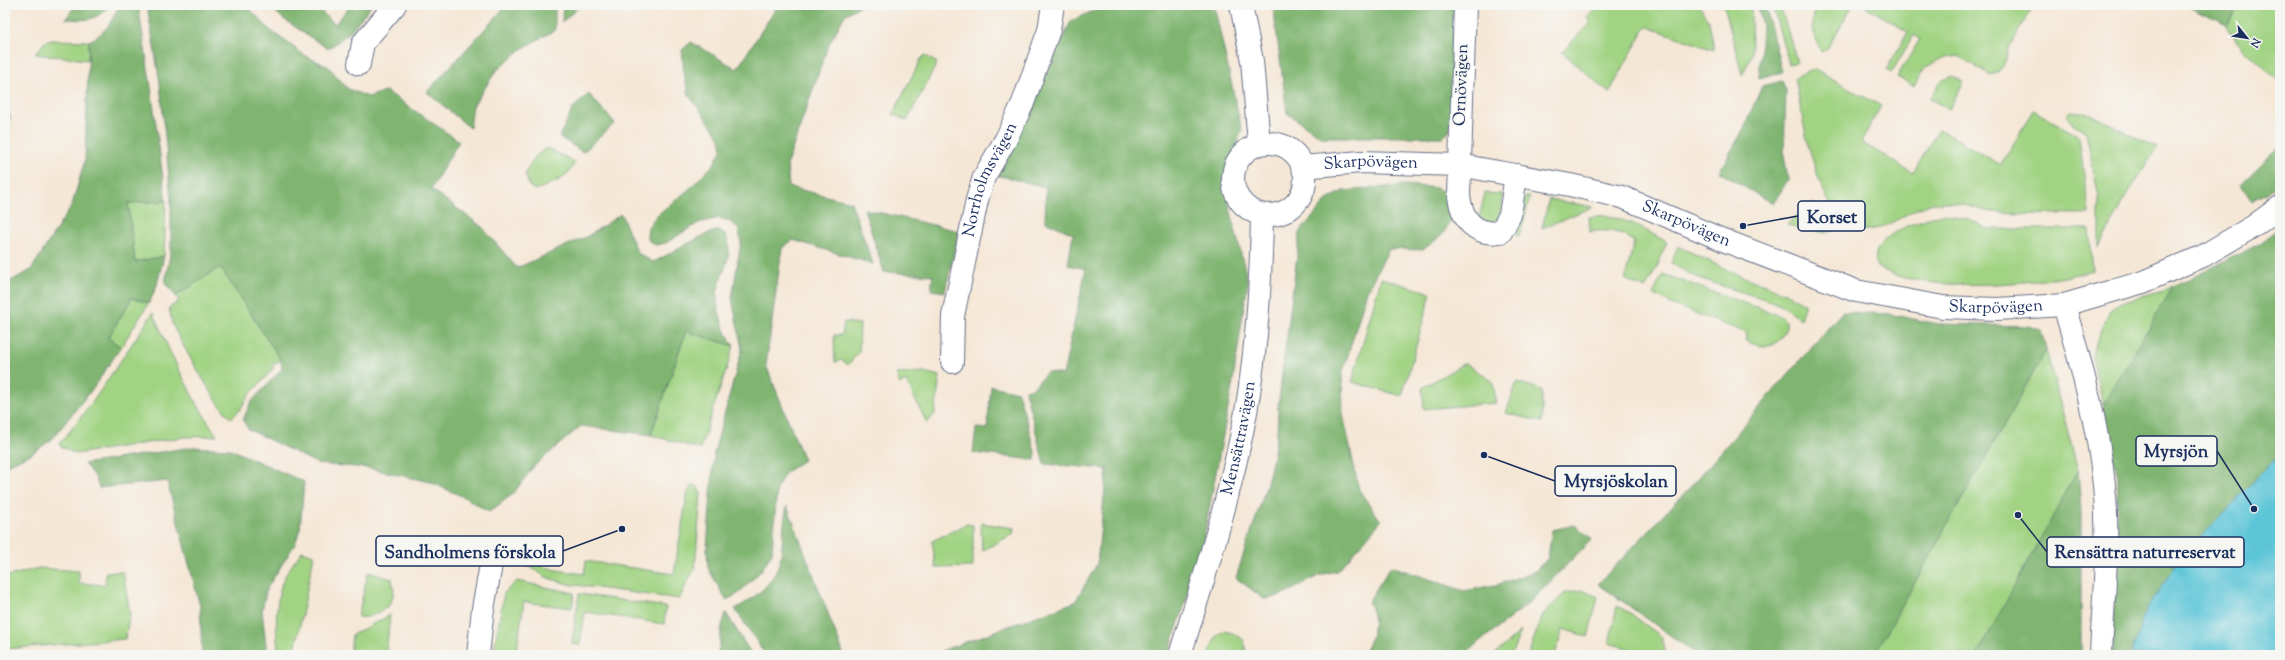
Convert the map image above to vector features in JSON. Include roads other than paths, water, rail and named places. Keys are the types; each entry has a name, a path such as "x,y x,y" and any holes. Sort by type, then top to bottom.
{"street":[{"path":"359,64 363,43 395,5"},
{"name":"Norrholmsvägen","path":"952,362 953,316 977,200 984,177 1006,139 1023,102 1049,30 1053,5"},
{"path":"1241,5 1252,61 1258,143"},
{"name":"Ornövägen","path":"1465,5 1459,165 1461,208 1465,218 1472,227 1483,232 1501,232 1510,215 1516,175"},
{"path":"1272,142 1289,148 1300,160 1302,167 1302,188 1292,206 1280,215 1262,216 1251,212 1242,204 1237,194 1234,179 1241,157 1258,143 1272,142"},
{"name":"Skarpövägen","path":"1302,167 1361,162 1459,165 1622,197 1723,240 1856,291 1943,307 1997,309 2064,304 2143,282 2203,256 2254,226 2280,207"},
{"name":"Mensättravägen","path":"1180,655 1224,507 1246,412 1257,328 1262,216"},
{"name":"Skarpövägen","path":"2064,304 2085,379 2104,485 2106,540 2101,655"},
{"path":"478,655 483,609 494,548"}],"water":[{"path":"2280,454 2280,655 2131,655 2147,608 2180,559"}],"place":[{"name":"Korset","path":"1743,226"},
{"name":"Myrsjöskolan","path":"1484,455"},
{"name":"Myrsjön","path":"2254,509"},
{"name":"Rensättra naturreservat","path":"2018,515"},
{"name":"Sandholmens förskola","path":"622,529"}]}
